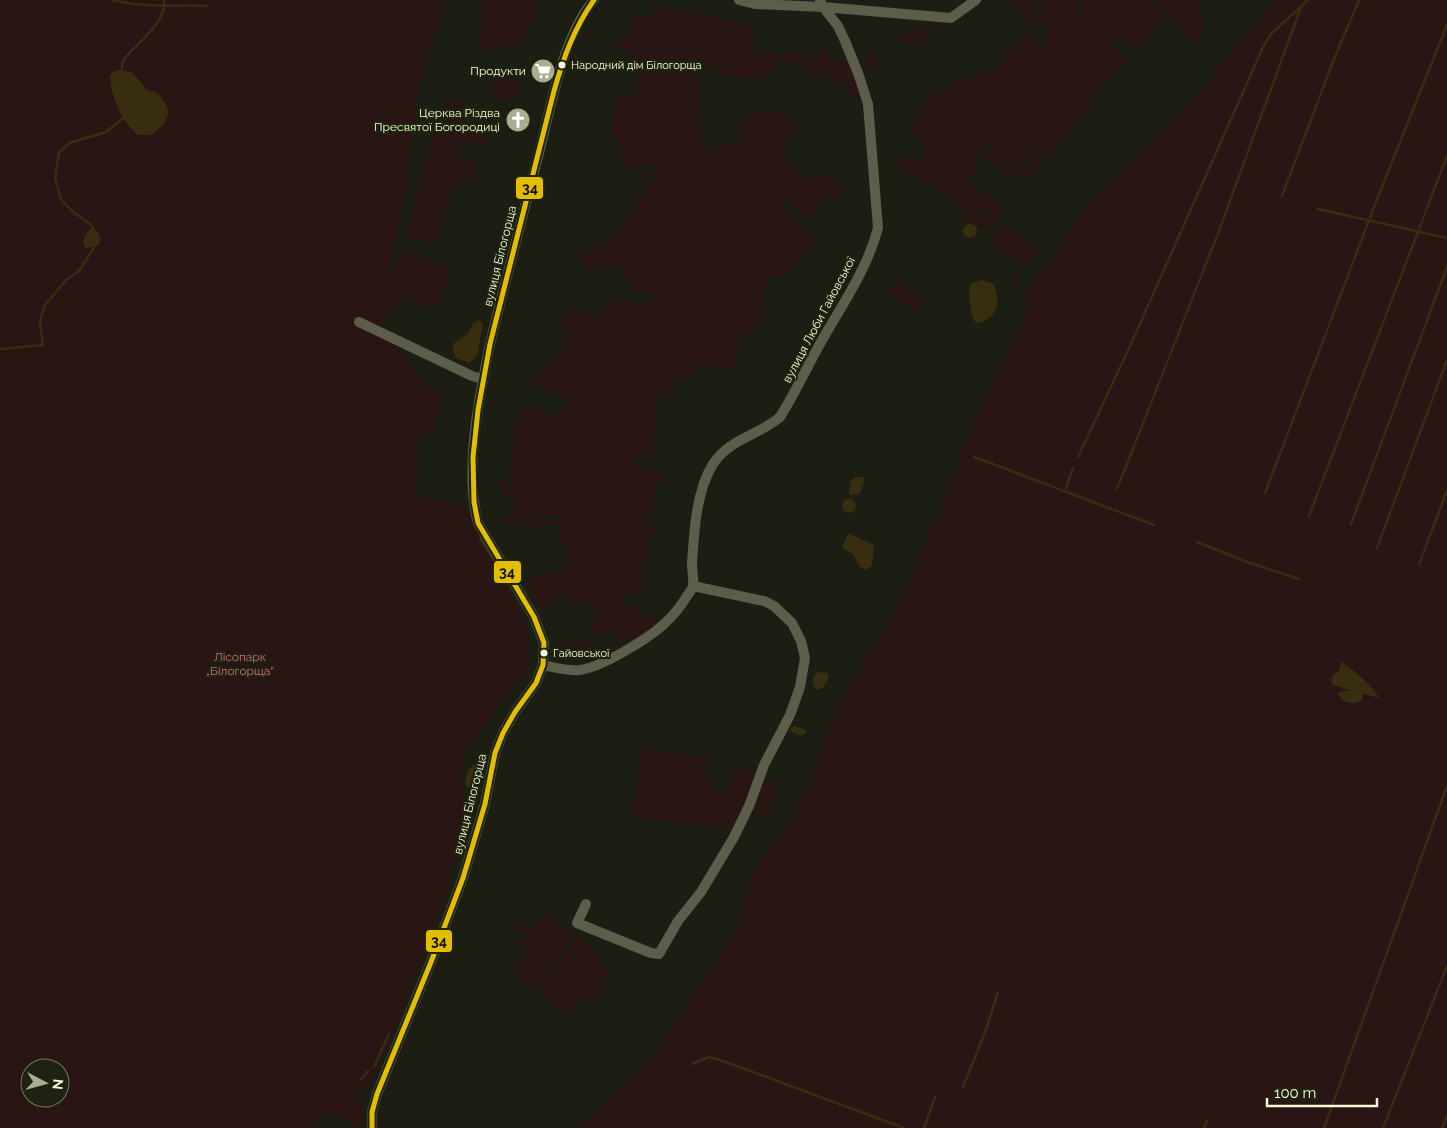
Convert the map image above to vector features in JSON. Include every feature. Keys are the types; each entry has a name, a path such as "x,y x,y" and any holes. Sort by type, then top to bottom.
{"street":[{"name":"вулиця Білогорща","path":"372,1128 372,1112 377,1094 463,878 485,804 496,753 503,733 515,712 536,683 543,665 544,643 534,617 478,523 474,508 472,473 483,379 508,271 569,44 594,0"},
{"path":"739,0 755,4 822,4 951,18 976,0"},
{"name":"вулиця Люби Гайовської","path":"693,586 692,568 696,525 703,486 713,464 733,443 772,424 780,417 856,282 876,237 878,228 868,104 845,41 838,26 822,4"},
{"path":"359,322 472,376 483,379"},
{"path":"543,665 582,670 604,662 646,638 664,625 682,604 693,586 764,601 774,606 792,623 801,641 805,658 800,687 790,715 764,765 749,806 734,837 701,892 678,921 659,954 651,953 577,923 586,904"}],"green space":[{"name":"Лісопарк „Білогорща“","path":"0,0 446,0 422,70 400,214 387,279 406,250 452,268 438,306 430,302 426,308 400,298 387,320 380,317 379,321 422,382 421,387 440,389 434,434 419,433 415,498 438,500 465,507 483,534 527,630 530,661 462,759 464,825 435,928 379,1070 364,1089 353,1096 362,1110 365,1123 355,1128 341,1116 320,1112 316,1128 0,1128"},
{"path":"482,0 537,0 535,24 526,25 525,42 479,51"},
{"path":"1008,0 1077,0 1076,3 1079,10 1077,20 1086,13 1078,4 1082,0 1146,0 1165,18 1136,51 1120,35 1111,43 1128,60 1093,95 1043,43 1048,39 1043,34 1049,28 1037,16 1046,6 1040,4 1035,7 1033,15 1036,21 1043,24 1036,27 1030,24 1020,24 1022,11","holes":["1066,15 1077,20 1073,23"]},
{"path":"1153,0 1192,0 1202,9 1204,29 1201,42 1186,36 1180,30 1175,14 1169,18"},
{"path":"1275,0 1447,0 1447,1128 578,1128 652,1058 738,928 749,880 769,848 790,823 811,778 842,697 879,640 910,580 981,408 1030,303 1026,302 1022,294 1014,286 1013,279 1015,273 1021,290 1027,292 1032,288 1037,273 1041,274 1041,280 1088,201 1129,165 1190,103"},
{"path":"654,5 754,26 754,50 780,56 769,74 761,79 718,75 719,68 700,62 699,95 702,151 743,142 738,119 763,112 783,113 798,130 783,141 787,163 813,182 826,173 842,186 835,199 823,196 811,222 784,198 778,203 815,240 785,277 766,278 763,309 755,332 742,334 731,370 697,364 692,378 676,378 673,395 657,394 652,456 636,455 634,468 663,474 663,483 656,482 652,512 642,517 644,529 652,526 657,536 644,542 646,560 640,565 644,589 623,598 624,607 637,605 641,618 657,614 660,618 647,629 619,646 610,630 594,637 591,626 599,622 593,599 572,604 570,594 552,598 554,606 540,609 527,578 554,572 556,574 570,568 566,547 568,546 567,541 564,544 557,544 562,525 558,526 551,522 527,528 515,521 511,524 504,522 515,509 515,504 502,493 497,480 506,481 512,491 520,492 513,489 510,473 515,425 525,405 559,417 568,399 531,384 535,372 546,372 552,355 560,357 569,330 561,326 567,306 600,317 604,303 628,300 631,303 652,303 651,291 634,292 624,275 622,263 589,272 581,255 614,238 611,231 622,226 620,219 635,215 634,197 647,196 648,182 655,181 654,164 623,167 616,136 611,136 611,117 616,116 617,96 619,94 635,95 638,72 629,72 630,52 616,49 618,36 631,36 634,18 651,18","holes":["562,514 554,520 526,520"]},
{"path":"931,25 932,29 929,32 929,38 922,45 913,47 908,42 899,44 895,42 897,37 907,30 919,30"},
{"path":"1027,31 1096,101 1048,157 1036,147 1016,170 987,149 991,145 987,145 991,135 973,161 975,161 975,174 970,176 967,181 990,196 1001,211 992,225 981,227 961,215 954,205 956,201 914,175 911,177 893,164 898,157 904,161 908,156 921,161 927,151 919,143 920,140 909,134 924,100 932,89 942,95 958,74 970,83 982,68 990,75 1006,59 1000,53 1008,46 1017,54 1021,50 1015,43","holes":["957,202 974,213 978,209 988,215 979,216 970,213"]},
{"path":"789,49 797,54 814,56 822,51 827,51 827,59 847,61 860,86 858,96 853,100 848,86 843,81 831,86 828,76 820,74 813,78 807,74 803,62 790,62 786,68 782,59 783,53"},
{"path":"874,50 879,70 869,73 864,52"},
{"path":"494,73 518,74 515,102 490,99"},
{"path":"446,100 464,101 460,125 489,131 486,145 459,141 457,156 477,162 474,183 460,181 457,192 452,190 436,243 406,237 433,134"},
{"path":"1037,151 1042,155 1038,168 1029,176 1020,179 1016,176 1009,176 983,159 984,154 989,155 1020,172"},
{"path":"1002,224 1039,249 1023,266 1012,257 1007,260 1004,258 991,239"},
{"path":"897,279 924,301 916,314 887,291"},
{"path":"587,638 592,641 578,651 579,664 574,665 571,663 570,655 563,652 561,643 578,642"},
{"path":"641,748 708,758 705,778 714,780 712,789 729,791 735,769 742,769 756,776 735,829 633,819"},
{"path":"766,778 779,784 767,818 753,813"},
{"path":"545,911 575,934 536,993 511,970 527,953 518,945 525,936 512,925 516,922 532,931"},
{"path":"577,937 600,954 598,960 609,971 598,987 602,994 595,1001 592,998 589,1001 582,996 568,1015 538,994"}],"shaded area":[{"path":"117,70 132,72 147,90 158,93 165,103 169,113 163,125 151,135 138,135 122,116 112,92 110,75"},
{"path":"970,224 975,226 977,231 975,236 970,238 965,236 963,231 965,226"},
{"path":"92,227 99,235 99,245 85,248 83,241"},
{"path":"982,280 994,284 997,308 991,316 979,323 975,322 972,313 969,288 970,284"},
{"path":"480,320 483,324 477,356 470,363 456,358 452,349 455,342 467,335 474,322"},
{"path":"855,477 863,477 864,483 859,494 850,495 851,481"},
{"path":"846,499 852,499 856,506 852,513 846,513 842,509 842,503"},
{"path":"848,533 874,545 872,565 867,570 860,567 853,554 843,549"},
{"path":"1341,662 1362,678 1379,698 1363,694 1362,701 1358,702 1348,703 1342,699 1337,693 1349,690 1333,685 1331,680 1333,675 1339,671"},
{"path":"818,672 827,673 829,678 823,688 818,690 813,682"},
{"path":"794,726 805,729 806,732 803,735 797,735 790,731"},
{"path":"476,763 482,767 482,773 476,788 470,789 465,785 467,775"}],"waterway":[{"path":"112,0 147,5 207,6"},
{"path":"121,73 124,59 157,24 164,8 164,0"},
{"path":"1078,457 1131,344 1264,45 1271,34 1308,0"},
{"path":"1282,196 1334,59 1359,0"},
{"path":"1117,489 1219,231 1301,7"},
{"path":"1265,493 1376,202 1447,25"},
{"path":"94,229 61,199 55,178 59,153 69,143 106,132 126,116"},
{"path":"1309,516 1447,156"},
{"path":"1318,209 1447,238"},
{"path":"0,349 43,345 40,321 45,305 66,280 79,271 95,246"},
{"path":"1351,524 1447,267"},
{"path":"1377,548 1447,360"},
{"path":"974,457 1154,525"},
{"path":"1066,488 1073,468"},
{"path":"1419,565 1447,490"},
{"path":"480,538 496,564"},
{"path":"1197,542 1250,563 1299,579"},
{"path":"1324,1128 1447,786"},
{"path":"1383,1128 1447,966"},
{"path":"963,1087 986,1030 998,992"},
{"path":"374,1067 389,1034"},
{"path":"692,1064 709,1057 726,1062 904,1128"},
{"path":"360,1080 368,1071"},
{"path":"924,1128 935,1097"},
{"path":"1442,1128 1447,1116"},
{"path":"1204,1128 1207,1120"}],"transit line":[{"name":"34","path":"372,1128 372,1112 377,1094 463,878 485,804 495,753 503,733 515,712 536,683 543,665 544,643 534,617 478,523 474,502 473,457 478,410 490,344 554,91 570,44 594,0"}],"place":[{"name":"Народний дім Білогорща","path":"562,65"},
{"name":"Продукти","path":"543,71"},
{"name":"Церква Різдва Пресвятої Богородиці","path":"518,120"},
{"name":"Гайовської","path":"544,653"}]}
